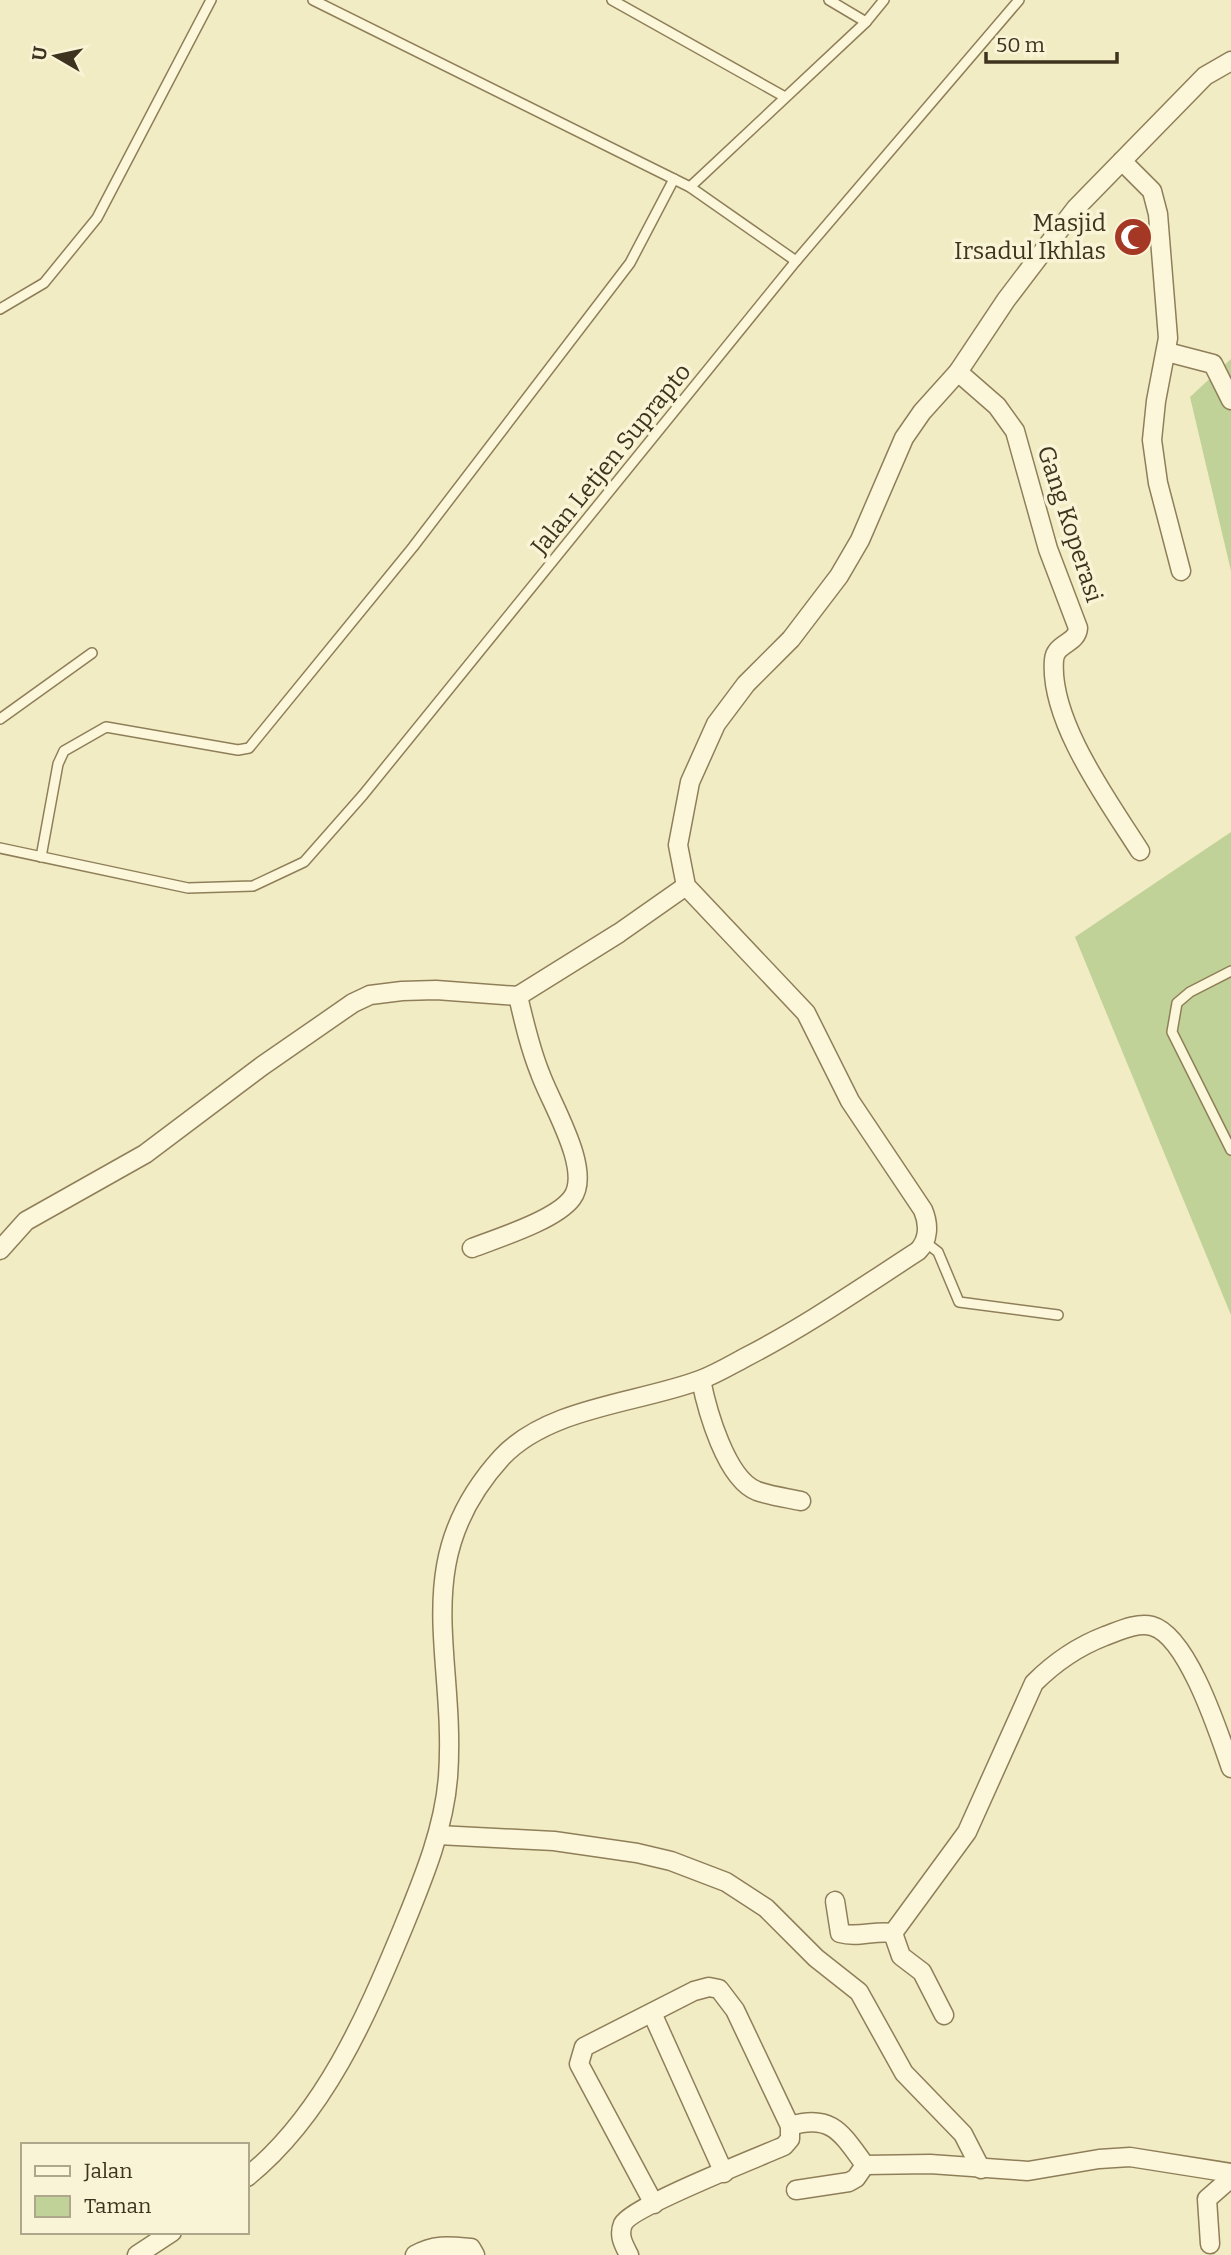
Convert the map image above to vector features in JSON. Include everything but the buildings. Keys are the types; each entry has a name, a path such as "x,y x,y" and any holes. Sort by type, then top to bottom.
{"street":[{"path":"248,2176 273,2156 299,2122 360,2026 413,1903 438,1835 449,1768 442,1585 451,1542 464,1511 486,1476 505,1454 527,1437 555,1422 701,1380 794,1332 918,1251 925,1241 927,1219 923,1210 850,1101 806,1013 685,886 678,845 690,782 702,750 716,724 746,684 791,639 839,576 860,540 904,438 922,411 958,372 1006,300 1076,208 1205,76 1231,61"},
{"path":"1122,161 1145,182 1156,200 1167,352 1156,401 1152,440 1158,483 1181,570"},
{"path":"1167,352 1213,364 1231,400"},
{"name":"Gang Koperasi","path":"958,372 997,406 1015,432 1048,549 1077,628 1076,635 1056,650 1054,659 1056,682 1064,713 1091,773 1140,851"},
{"path":"0,1250 26,1221 145,1154 252,1072 353,1003 381,993 424,990 518,996 619,933 685,886"},
{"path":"472,1248 557,1211 574,1197 577,1188 576,1165 568,1138 540,1075 525,1031 518,996"},
{"path":"701,1380 715,1435 741,1477 757,1491 801,1501"},
{"path":"835,1901 840,1933 855,1936 893,1933 967,1832 1034,1683 1050,1666 1095,1640 1130,1627 1150,1625 1178,1644 1199,1685 1231,1768"},
{"path":"438,1835 554,1841 637,1853 671,1861 726,1882 765,1908 816,1958 859,1992 904,2073 963,2134 981,2169"},
{"path":"893,1933 901,1956 922,1972 944,2015"},
{"path":"629,2255 620,2237 623,2224 631,2214 654,2204 724,2173 784,2146 790,2139 790,2126 735,2010 719,1989 709,1987 694,1991 584,2047 579,2064 654,2204"},
{"path":"652,2013 724,2173"},
{"path":"790,2126 817,2121 837,2129 865,2165"},
{"path":"865,2165 930,2164 1028,2171 1099,2159 1130,2157 1231,2175"},
{"path":"796,2190 849,2182 856,2178 865,2165"},
{"path":"1210,2244 1207,2199 1231,2175"},
{"path":"136,2255 169,2234"},
{"path":"415,2255 441,2245 471,2248 475,2255"}],"lane":[{"path":"0,309 44,283 97,218 211,0"},
{"path":"313,0 690,187 796,261"},
{"path":"612,0 785,97"},
{"path":"829,0 866,22"},
{"path":"690,187 866,22 884,0"},
{"name":"Jalan Letjen Suprapto","path":"0,848 188,888 228,889 253,886 304,862 363,795 796,261 1019,0"},
{"path":"41,857 58,764 64,751 106,727 239,750 249,748 413,547 630,263 674,179"},
{"path":"0,719 92,653"},
{"path":"1231,971 1189,992 1177,1003 1172,1025 1172,1032 1231,1150"},
{"path":"925,1241 938,1252 959,1302 1058,1315"}],"green space":[{"path":"1231,359 1231,571 1190,397"},
{"path":"1231,832 1231,1315 1075,937"}],"place":[{"name":"Masjid Irsadul Ikhlas","path":"1133,237"}]}
